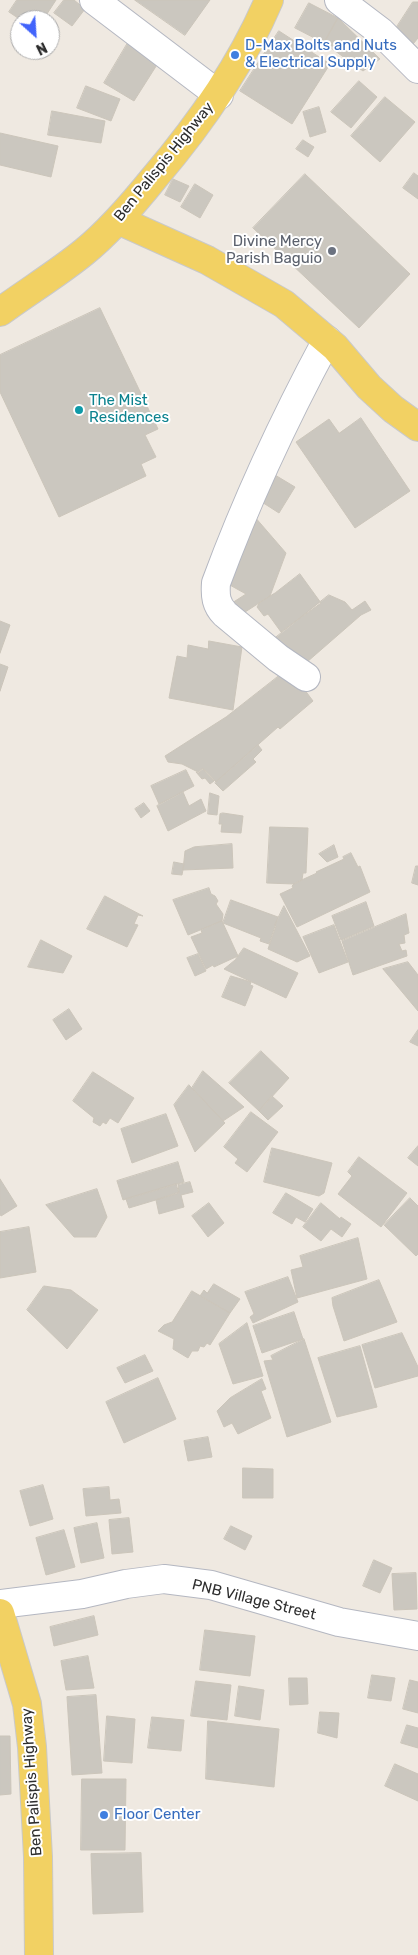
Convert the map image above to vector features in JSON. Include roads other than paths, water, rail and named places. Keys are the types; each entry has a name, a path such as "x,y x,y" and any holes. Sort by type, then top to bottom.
{"main road":[{"name":"Ben Palispis Highway","path":"0,312 84,252 118,220 175,154 219,95 250,44 269,0"},
{"path":"118,220 207,260 284,304 335,347 369,387 418,427"},
{"name":"Ben Palispis Highway","path":"0,1613 28,1712 38,1857 39,1955"}],"street":[{"path":"94,0 219,95"},
{"path":"339,0 381,32 418,69"},
{"path":"306,677 278,658 221,610 216,595 216,583 290,409 327,340"},
{"name":"PNB Village Street","path":"0,1604 82,1594 126,1584 164,1579 211,1585 339,1622 418,1636"}],"place":[{"name":"D-Max Bolts and Nuts & Electrical Supply","path":"235,55"},
{"name":"Divine Mercy Parish Baguio","path":"332,251"},
{"name":"The Mist Residences","path":"79,410"},
{"name":"Floor Center","path":"104,1815"}]}
